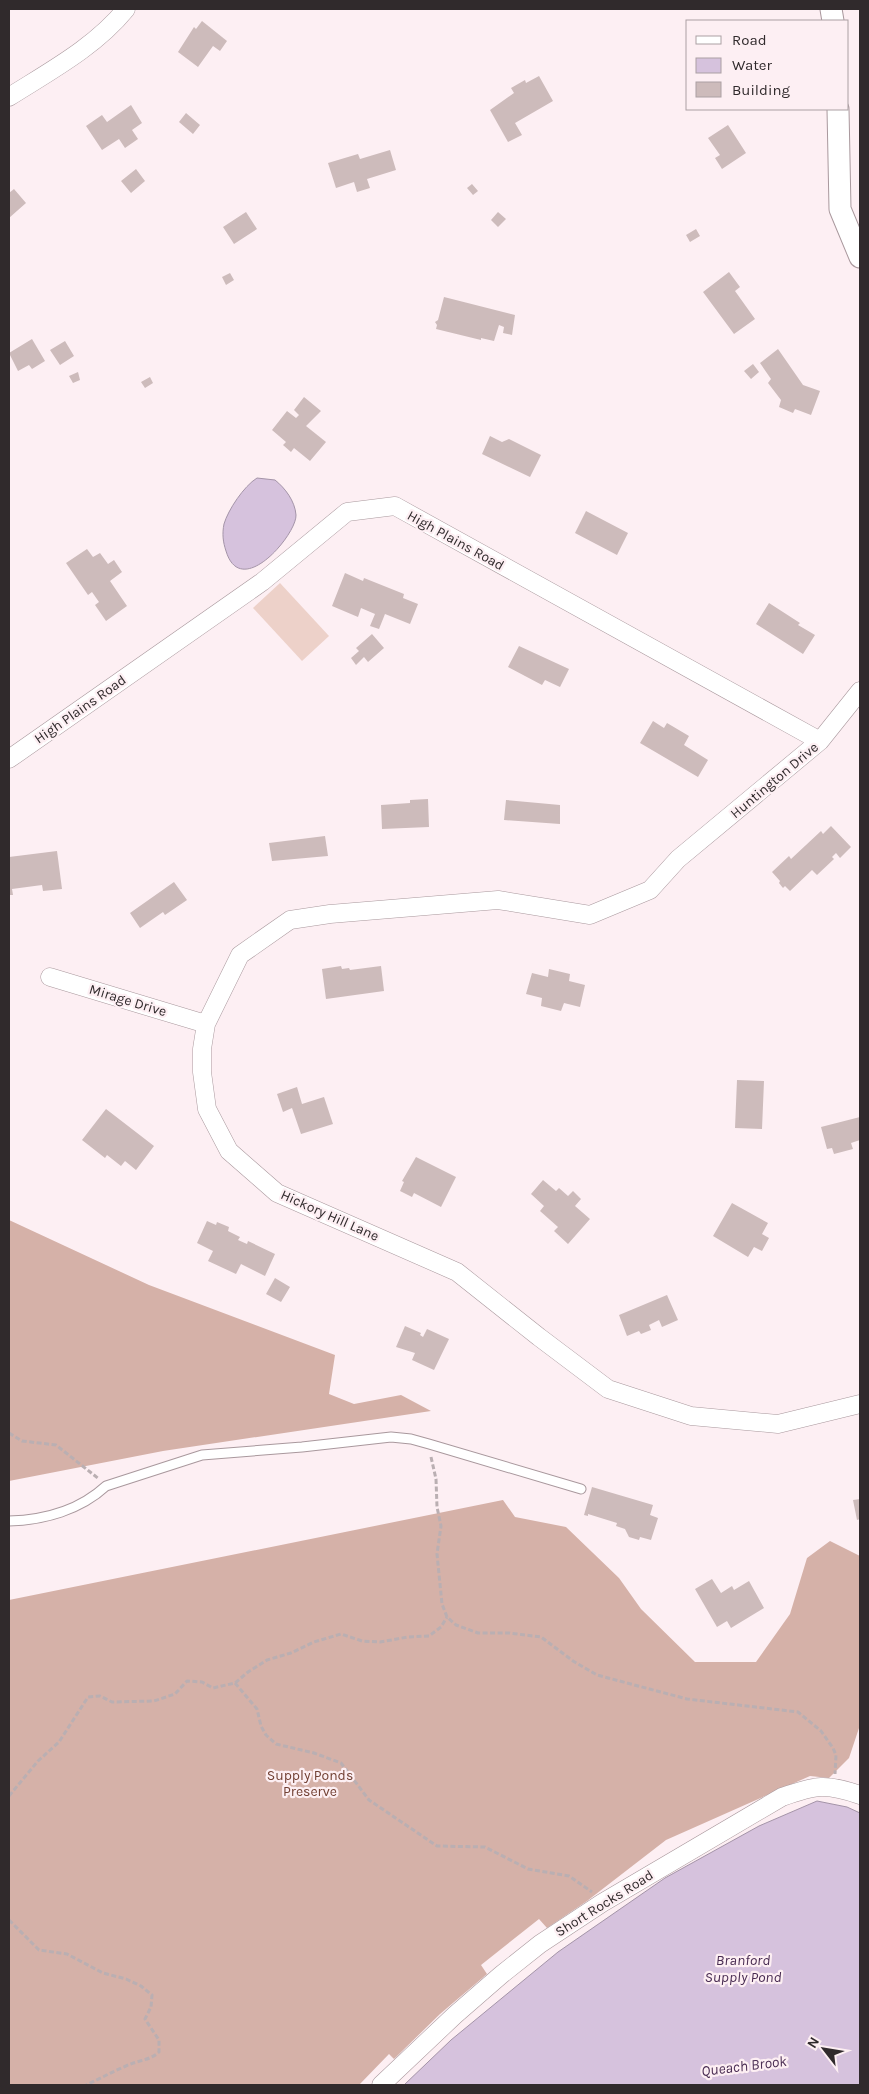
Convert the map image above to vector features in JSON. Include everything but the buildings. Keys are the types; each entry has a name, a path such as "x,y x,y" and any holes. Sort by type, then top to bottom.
{"street":[{"path":"9,97 83,50 115,22 126,9"},
{"path":"838,110 840,209 860,257"},
{"name":"High Plains Road","path":"9,759 262,582 347,512 395,506 820,741"},
{"name":"Huntington Drive","path":"678,859 820,741 860,691"},
{"name":"Hickory Hill Lane","path":"678,859 650,890 590,915 498,900 330,914 290,920 240,955 206,1024 202,1057 207,1109 229,1151 277,1193 457,1272 608,1389 691,1416 778,1424 860,1404"},
{"name":"Mirage Drive","path":"50,977 206,1024"},
{"name":"Short Rocks Road","path":"381,2085 427,2040 501,1975 540,1944 602,1903 782,1797 807,1788 834,1787 860,1795"}],"lane":[{"path":"9,1521 26,1520 65,1511 94,1497 106,1486 202,1455 391,1438 411,1439 581,1490"}],"path":[{"path":"9,1433 22,1441 56,1445 94,1474 106,1486"},
{"path":"429,1444 436,1479 437,1507 441,1526 437,1554 442,1604 446,1617 456,1625 478,1633 509,1633 542,1637 574,1661 597,1675 687,1699 798,1712 821,1731 833,1748 836,1755 834,1787"},
{"path":"9,1796 38,1761 59,1742 88,1697 100,1696 112,1702 154,1701 175,1694 187,1681 202,1682 213,1688 235,1683 267,1660 291,1653 314,1642 341,1634 362,1641 380,1642 408,1637 430,1636 440,1627 446,1617"},
{"path":"235,1683 258,1709 261,1726 266,1735 276,1744 314,1753 341,1763 369,1800 437,1846 485,1847 528,1869 569,1876 591,1890 602,1903"},
{"path":"9,1920 39,1950 68,1954 104,1973 126,1978 141,1986 152,1996 151,2007 146,2018 159,2040 158,2052 150,2059 126,2065 86,2085"}],"shaded area":[{"path":"280,583 329,636 302,661 253,608"}],"green space":[{"path":"9,1220 149,1285 335,1355 329,1394 354,1404 401,1395 431,1411 163,1451 9,1481"},
{"name":"Supply Ponds Preserve","path":"503,1500 515,1517 566,1527 619,1578 641,1609 695,1662 756,1662 790,1614 807,1558 830,1541 860,1556 860,1725 849,1758 829,1778 810,1776 666,1840 587,1901 547,1928 539,1919 481,1965 487,1974 440,2014 394,2059 389,2054 359,2085 9,2085 9,1600"}],"water":[{"path":"257,478 275,480 279,483 292,500 296,515 288,536 278,548 255,567 243,569 233,565 226,551 223,528 226,518 237,499"},
{"name":"Branford Supply Pond","path":"817,1801 847,1807 860,1813 860,2085 404,2085 451,2040 558,1952 665,1878 759,1826"}],"water label":[{"name":"Queach Brook","path":"744,2066"}]}
